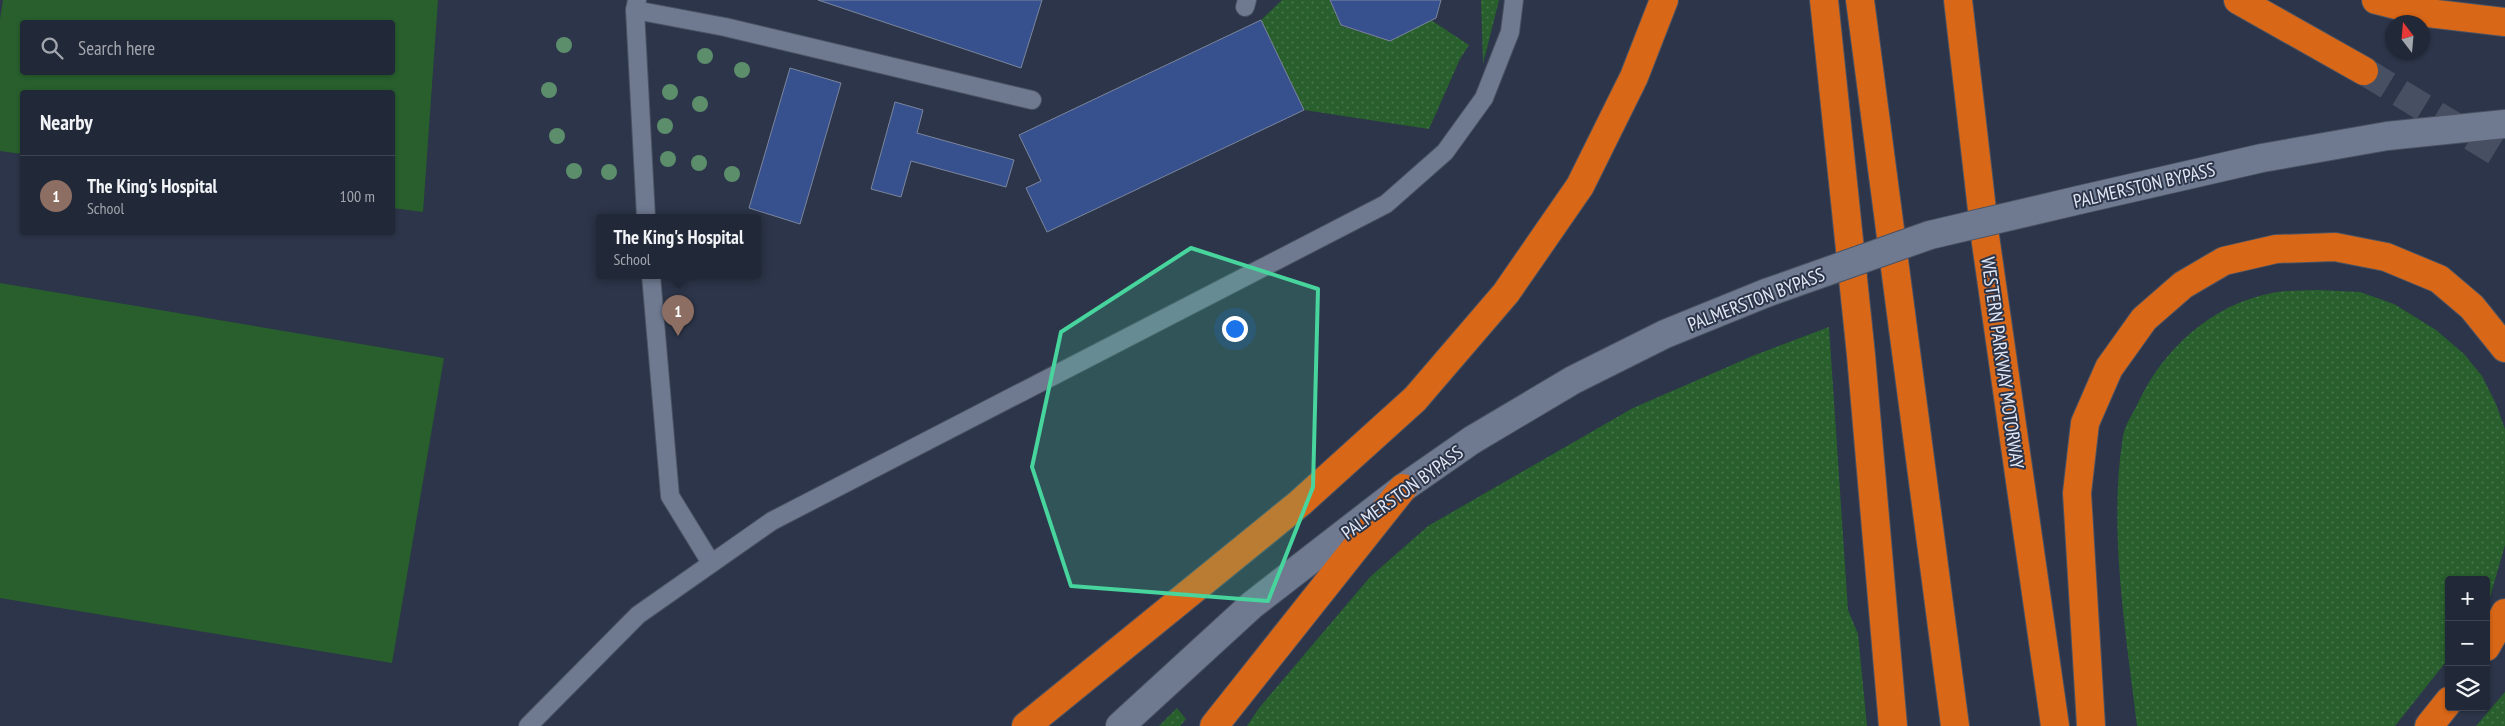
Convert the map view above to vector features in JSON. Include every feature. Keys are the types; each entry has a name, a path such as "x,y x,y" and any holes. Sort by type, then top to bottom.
{"highway":[{"path":"1026,726 1300,503 1415,399 1506,293 1580,186 1634,77 1664,0"},
{"path":"1824,0 1862,355 1893,726"},
{"path":"1860,0 1955,726"},
{"name":"WESTERN PARKWAY MOTORWAY","path":"1958,0 1985,236 2055,726"},
{"path":"2238,0 2364,71"},
{"path":"2376,0 2428,13 2505,22"},
{"path":"2091,726 2077,493 2085,423 2109,368 2144,319 2183,285 2224,261 2276,249 2335,247 2386,257 2439,279 2472,307 2505,348"},
{"path":"1214,726 1403,488"},
{"path":"2490,639 2505,613"},
{"path":"2429,726 2445,706"}],"main road":[{"name":"PALMERSTON BYPASS","path":"1120,726 1252,605 1403,488 1472,440 1573,380 1665,334 1766,293 1930,235 2262,158 2387,136 2505,124"}],"lane":[{"path":"528,726 638,615 772,521 1386,204 1445,152 1484,98 1510,32 1514,0"},
{"path":"646,214 636,5 1032,100"},
{"path":"651,279 670,496 711,563"}],"highlighted area":[{"path":"1191,248 1318,289 1313,487 1268,601 1071,586 1032,467 1061,332"}],"green space":[{"path":"3,0 438,0 423,212 395,208 395,90 20,90 20,154 0,151 0,19"},
{"path":"1282,0 1330,0 1341,26 1390,41 1431,20 1469,45 1460,59 1429,129 1304,110 1261,20"},
{"path":"1481,0 1499,0 1483,64"},
{"path":"0,283 444,358 392,663 0,598"},
{"path":"2288,291 2360,292 2394,304 2436,330 2464,354 2482,376 2496,404 2505,429 2505,545 2490,597 2490,576 2445,576 2445,663 2395,726 2137,726 2120,581 2118,544 2117,507 2119,471 2123,436 2126,427 2149,382 2162,363 2193,331 2230,307 2250,299"},
{"path":"1829,327 1848,610 1858,634 1867,726 1247,726 1259,708 1370,577 1428,526 1633,408 1755,355"},
{"path":"2505,692 2505,726 2476,726"},
{"path":"1177,708 1186,719 1180,726 1159,726"}],"building":[{"path":"818,0 1042,0 1021,68"},
{"path":"1330,0 1441,0 1436,18 1390,41 1341,25"},
{"path":"1261,20 1304,110 1047,232 1026,188 1041,181 1019,135"},
{"path":"790,68 841,83 800,224 749,208"},
{"path":"895,102 923,110 917,133 1014,160 1006,187 911,161 901,197 871,189"}],"tunnel":[{"path":"2364,71 2505,157"}],"place":[{"name":"The King's Hospital","path":"678,336"}]}
